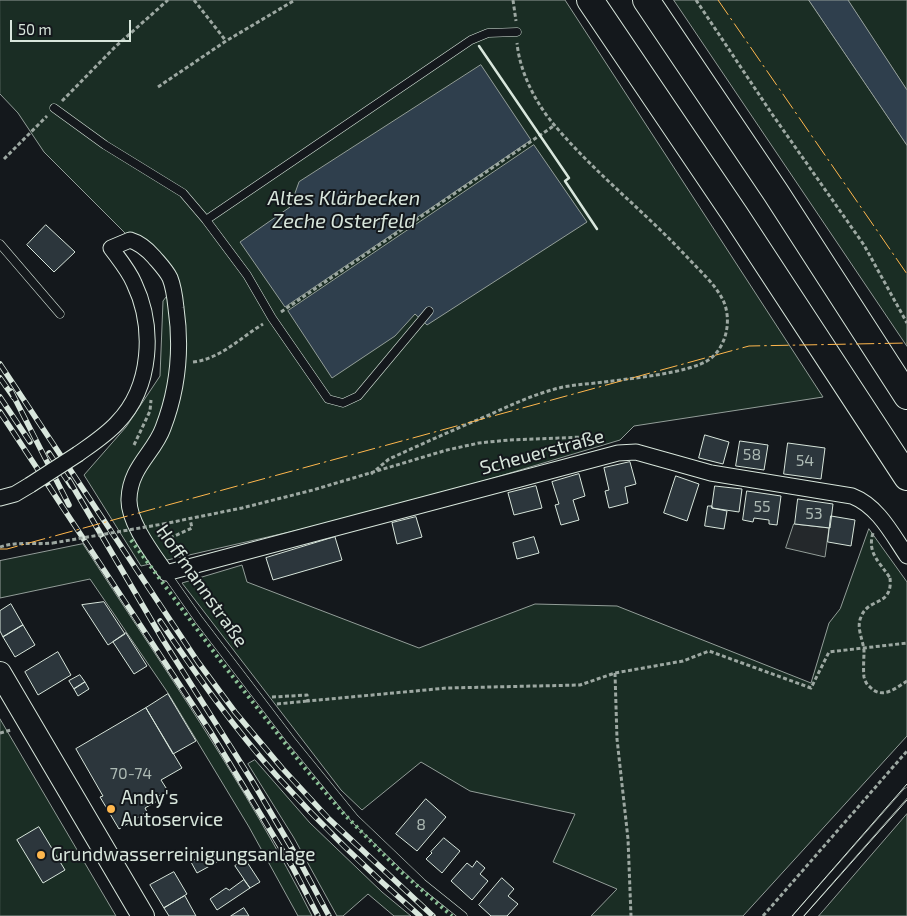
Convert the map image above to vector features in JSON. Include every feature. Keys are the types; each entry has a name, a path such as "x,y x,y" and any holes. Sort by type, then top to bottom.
{"highway":[{"path":"590,0 747,232 907,477"},
{"path":"646,0 776,193 907,396"}],"main road":[{"path":"0,673 143,916"}],"street":[{"name":"Hoffmannstraße","path":"0,498 15,494 30,486 78,454 104,436 128,410 140,388 146,360 147,338 144,310 134,282 111,248 130,240 140,244 152,255 170,278 174,291 178,326 179,359 173,397 163,429 140,464 131,484 129,500 132,518 166,573"},
{"name":"Scheuerstraße","path":"166,573 618,453 636,452 711,474 852,496 865,502 878,515 907,556"}],"lane":[{"path":"206,220 471,40 488,33 516,32"},
{"path":"54,108 105,145 183,193 206,220 247,275 272,318 328,399 343,403 358,396 429,311"},
{"path":"0,244 60,314"},
{"name":"Hoffmannstraße","path":"166,573 198,620 355,819 422,883 463,916"},
{"path":"798,916 907,792"}],"path":[{"path":"4,159 115,47 168,0"},
{"path":"194,0 226,41"},
{"path":"158,87 226,41 295,0"},
{"path":"371,474 389,459 526,398 562,388 646,376 692,367 710,359 720,348 725,338 728,323 724,302 717,289 668,237 574,147 555,126 536,98 518,51 513,0"},
{"path":"696,0 772,114 864,245 907,323"},
{"path":"283,310 555,126"},
{"path":"179,359 187,363 204,361 222,352 259,326"},
{"path":"150,411 152,397"},
{"path":"0,547 26,542 40,545 53,543 242,508 478,443 584,437 598,439 609,444 618,453"},
{"path":"878,515 870,543 872,551 890,578 891,586 885,598 865,610 860,618 859,626 863,646 864,677 866,683 873,691 883,693 890,692 907,681"},
{"path":"144,538 154,534 168,538 192,528 190,519"},
{"path":"277,704 447,688 580,685 615,673 683,661 709,650 812,688 829,652 907,643"},
{"path":"615,673 617,740 628,839 631,916"},
{"path":"259,698 307,695 308,701"},
{"path":"0,733 6,732"},
{"path":"762,916 907,751"}],"green space":[{"path":"0,0 565,0 823,397 634,426 620,440 480,482 307,528 141,566 84,475 126,427 160,376 163,301 176,284 44,152 18,113 0,94"},
{"path":"674,0 809,0 907,145 907,346"},
{"path":"848,0 907,0 907,90"},
{"path":"869,529 907,582 907,736 743,916 591,916 617,889 553,862 575,814 470,791 421,762 362,810 341,790 182,583 242,565 247,582 419,648 535,604 617,606 811,683 829,623 840,609"},
{"path":"83,544 232,773 287,868 312,916 298,916 249,827 168,693 90,579 0,598 0,561"},
{"path":"0,719 116,916 0,916"},
{"path":"255,760 310,823 382,892 411,916 394,916 368,894 343,916 337,916 294,838 248,764"},
{"path":"907,814 907,916 819,916"}],"shaded area":[{"path":"794,524 829,528 825,557 786,548"}],"water":[{"path":"809,0 848,0 907,90 907,145"},
{"name":"Altes Klärbecken Zeche Osterfeld","path":"481,65 531,140 285,307 240,242 290,207 299,182"},
{"name":"Altes Klärbecken Zeche Osterfeld","path":"534,145 587,222 427,325 415,314 395,336 332,378 288,311"}],"building":[{"path":"46,225 75,252 54,272 27,245"},
{"path":"705,435 729,442 723,464 699,458"},
{"path":"740,441 768,445 764,470 736,466"},
{"path":"788,443 825,448 821,479 784,474"},
{"path":"630,462 636,484 625,487 628,503 609,508 605,491 609,490 604,468"},
{"path":"579,474 585,496 573,500 579,520 561,525 555,505 559,504 552,482"},
{"path":"676,476 699,484 687,521 664,513"},
{"path":"536,486 542,508 514,515 508,493"},
{"path":"715,486 742,489 739,512 712,508"},
{"path":"747,491 781,496 777,525 769,524 769,520 754,518 753,522 743,520"},
{"path":"798,499 833,504 830,528 795,524"},
{"path":"708,506 727,511 724,529 705,526"},
{"path":"831,516 855,520 851,546 828,542"},
{"path":"416,517 422,537 397,544 392,523"},
{"path":"335,537 342,560 273,580 266,558"},
{"path":"534,537 539,553 517,559 513,543"},
{"path":"104,602 125,634 108,645 82,605"},
{"path":"11,604 23,625 3,637 0,631 0,611"},
{"path":"23,625 35,645 15,657 3,637"},
{"path":"126,633 147,666 134,674 113,642"},
{"path":"58,652 71,675 38,695 25,672"},
{"path":"80,675 85,682 74,689 69,681"},
{"path":"85,682 89,689 78,696 74,689"},
{"path":"168,694 196,741 173,754 146,708"},
{"path":"146,708 182,768 161,780 168,791 157,797 159,800 145,808 147,812 119,829 100,797 103,796 76,749"},
{"path":"426,799 446,817 417,851 396,834"},
{"name":"Grundwasserreinigungsanlage","path":"39,827 65,870 43,883 17,840"},
{"path":"444,838 460,851 442,873 426,859"},
{"path":"211,851 217,862 197,873 191,862"},
{"path":"245,859 260,882 250,888 235,866"},
{"path":"477,861 485,868 480,874 488,881 472,900 451,881 467,863 472,867"},
{"path":"174,872 187,894 164,908 150,885"},
{"path":"502,878 514,889 508,896 518,904 507,916 491,916 479,905"},
{"path":"244,880 250,888 217,910 210,899 226,888 229,890"},
{"path":"185,896 196,916 169,916 164,908"},
{"path":"244,908 249,916 231,916"}],"tram line":[{"path":"792,916 907,784"},
{"path":"804,916 907,800"}],"railway":[{"path":"0,364 198,662 235,712 282,768 329,819 433,916"},
{"path":"0,378 14,398"},
{"path":"11,391 69,505"},
{"path":"0,397 30,442"},
{"path":"0,412 210,731 293,868 318,916"},
{"path":"49,453 71,486"},
{"path":"69,480 163,640 251,779 329,916"},
{"path":"160,621 201,680 260,757 346,848 420,916"}],"hedge":[{"path":"131,540 222,663 303,766 344,814 399,870 452,916"}],"wall":[{"path":"479,46 569,178 565,181 597,229"}],"power":[{"path":"718,0 907,274"},
{"path":"0,549 7,549 749,346 907,343"}],"place":[{"name":"Andy's Autoservice","path":"111,809"},
{"name":"Grundwasserreinigungsanlage","path":"41,855"}]}
